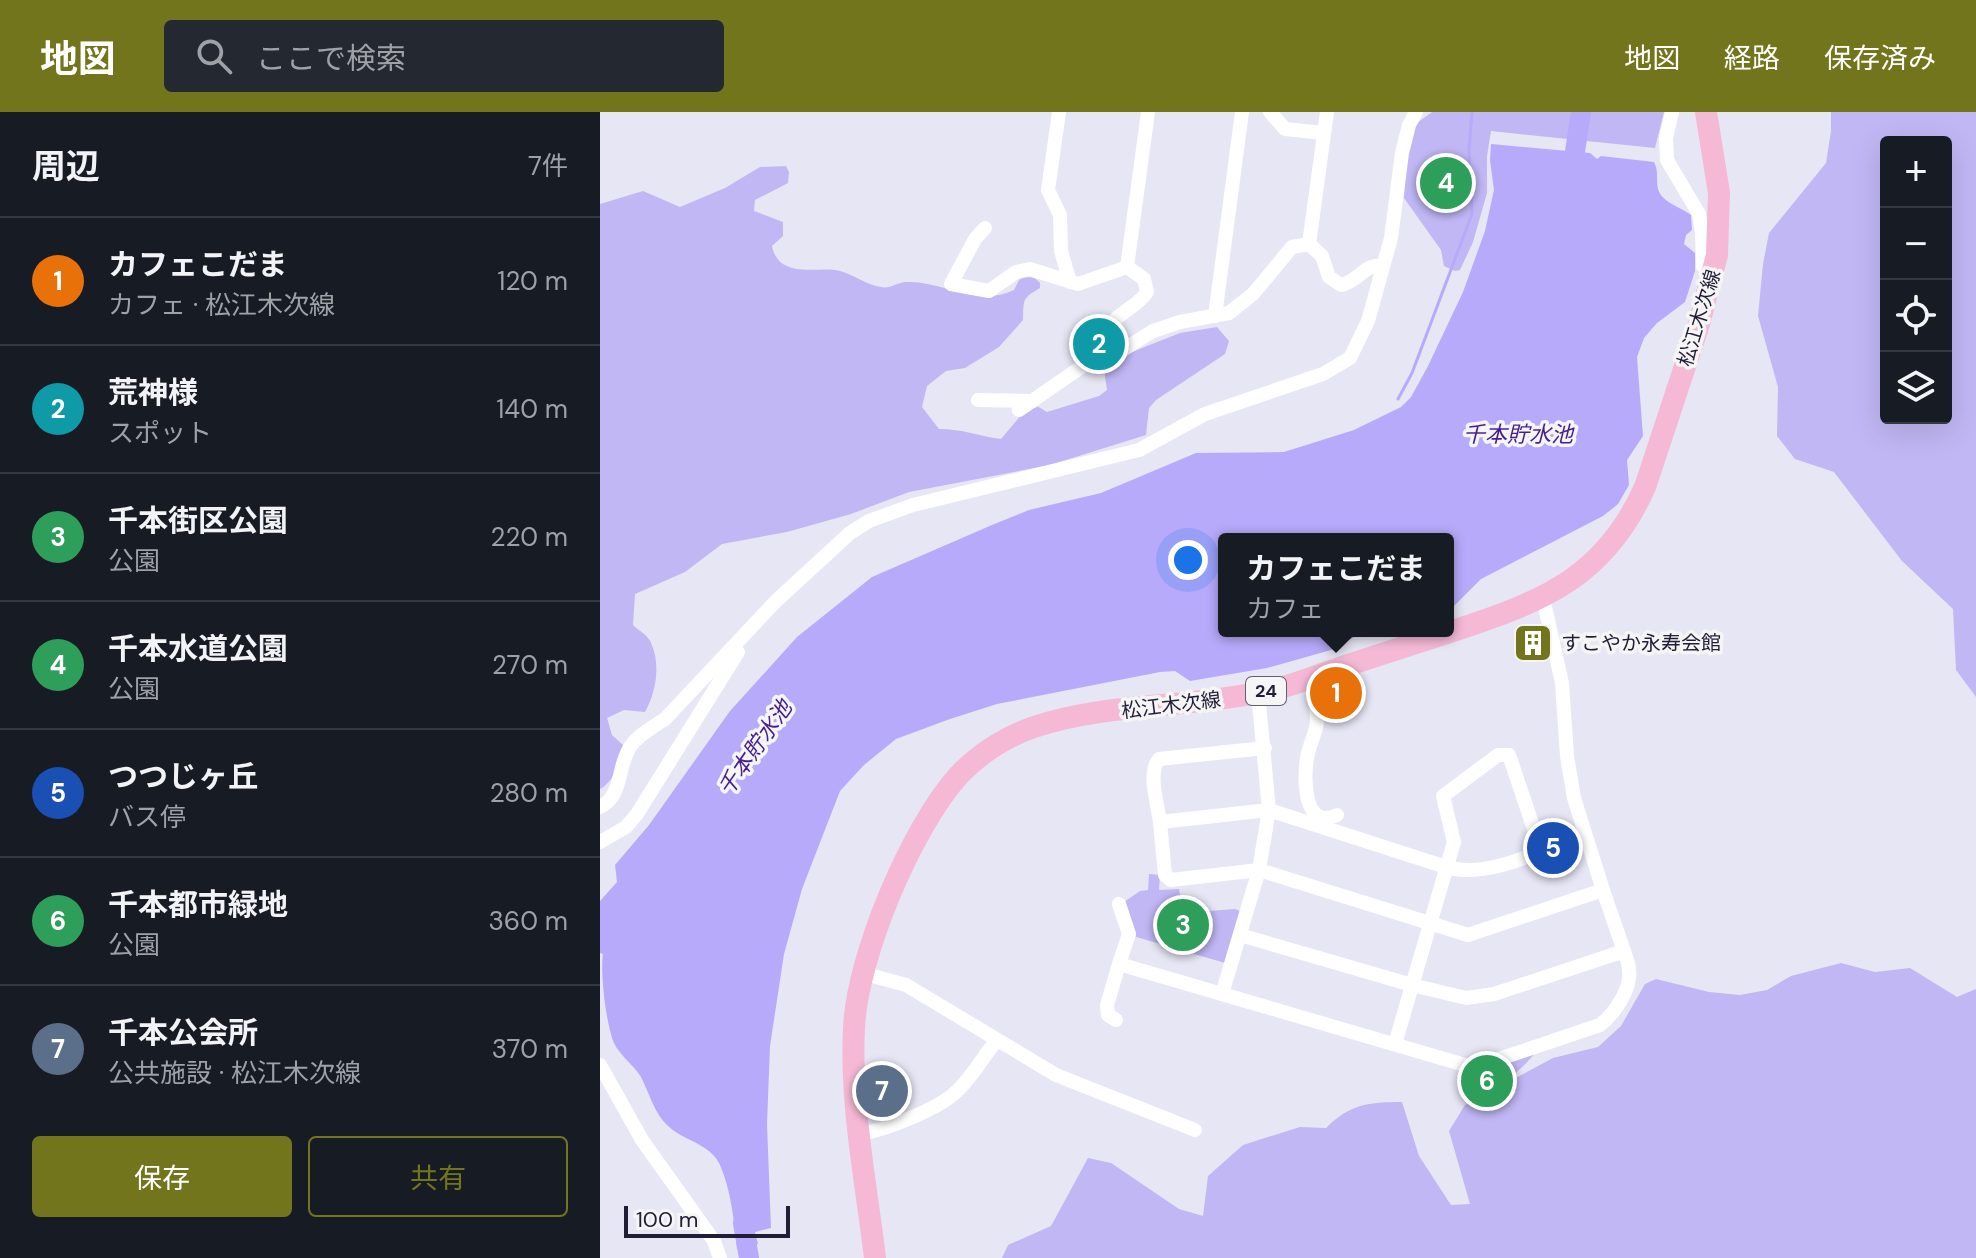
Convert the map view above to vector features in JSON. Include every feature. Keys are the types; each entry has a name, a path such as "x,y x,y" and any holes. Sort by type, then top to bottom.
{"main road":[{"name":"松江木次線","path":"1454,631 1543,598 1588,568 1619,534 1633,513 1657,451 1707,298 1717,255 1719,193 1706,112"},
{"name":"松江木次線","path":"875,1258 860,1134 853,1041 857,998 874,934 930,814 961,773 1010,737 1060,719 1258,693 1436,637"}],"street":[{"path":"1059,112 1048,190 1060,215 1061,244"},
{"path":"1127,267 1148,112"},
{"path":"1215,316 1242,112"},
{"path":"1270,112 1285,129 1324,133"},
{"path":"1309,244 1327,112"},
{"path":"600,807 610,802 616,794 630,747 647,730 665,719 776,601 850,533 869,521 943,497 1139,450 1205,414 1333,370 1350,358 1368,321 1383,266 1394,224 1402,153 1409,125 1416,112"},
{"path":"1672,112 1666,138 1667,160 1699,214 1703,266"},
{"path":"1047,214 1061,244 1070,282"},
{"path":"985,228 975,239 951,284 989,291 1016,272 1030,269 1078,284 1127,267"},
{"path":"1127,267 1144,279 1147,292 1120,313 1106,330 1103,341 1106,350 1113,353 1153,331 1180,322 1229,313 1240,307 1292,247 1309,244"},
{"path":"1309,244 1322,256 1329,277 1341,285 1356,280 1367,268 1376,264 1383,266"},
{"path":"1019,410 1106,350"},
{"path":"978,400 1034,401"},
{"path":"1119,964 1465,1065 1478,1066 1600,1025 1611,1016 1628,984 1630,971 1584,833 1567,756 1562,683 1543,598"},
{"path":"600,842 626,827 637,814 755,625"},
{"path":"1313,677 1316,725 1307,757 1306,790 1313,813 1325,818 1337,815"},
{"path":"1222,994 1259,870 1269,810 1258,693"},
{"path":"1265,748 1159,759 1155,762 1153,773 1166,878 1171,880 1259,870 1468,935 1603,890"},
{"path":"1395,1044 1454,842 1443,796 1498,755 1509,755 1541,850"},
{"path":"1160,822 1269,810 1468,872 1541,850 1584,833"},
{"path":"1116,1020 1108,1015 1107,1005 1129,934 1119,904"},
{"path":"1240,935 1466,998 1480,997 1624,951"},
{"path":"862,973 906,985 996,1041 1067,1080 1195,1130"},
{"path":"860,1134 880,1131 945,1100 958,1090 996,1041"},
{"path":"600,1065 642,1140 714,1241 720,1258"}],"shaded area":[{"path":"1432,112 1664,112 1655,148 1491,131 1487,193 1473,242 1460,270 1455,271 1444,266 1441,250 1404,198 1407,150 1417,123"},
{"path":"1831,112 1976,112 1976,697 1956,670 1953,609 1902,561 1834,472 1795,459 1777,436 1778,387 1758,316 1763,264 1769,233 1826,163"},
{"path":"786,166 788,183 755,200 754,211 783,222 783,236 772,246 776,257 785,265 797,269 841,271 881,287 905,282 919,283 987,296 1014,290 1019,280 1025,278 1033,278 1040,283 1040,288 1025,301 1023,320 999,347 965,368 946,371 927,386 922,407 939,429 1001,439 1022,414 1037,406 1047,412 1099,396 1107,390 1104,369 1109,361 1180,333 1217,327 1229,341 1225,354 1156,400 1149,408 1146,435 1050,465 909,492 851,514 787,532 722,544 685,572 635,594 633,625 650,640 654,651 654,687 645,712 624,710 607,718 612,735 624,746 613,776 600,789 600,204 643,191 680,207 725,188 760,167"},
{"path":"1149,874 1160,875 1159,890 1179,889 1183,913 1240,911 1225,963 1133,936 1124,902 1140,891 1148,890"},
{"path":"1841,963 1875,972 1910,968 1957,997 1976,989 1976,1258 1002,1258 1008,1245 1051,1226 1088,1158 1111,1163 1179,1209 1203,1216 1208,1176 1243,1145 1300,1127 1326,1128 1352,1109 1380,1103 1402,1102 1419,1156 1451,1205 1470,1204 1449,1131 1465,1105 1553,1058 1598,1047 1621,1026 1645,984 1656,979 1709,992 1740,995 1767,990 1791,976"},
{"path":"1536,1052 1504,1081 1464,1097 1473,1073"}],"water":[{"name":"千本貯水池","path":"1491,144 1590,153 1597,159 1601,156 1654,162 1660,194 1691,215 1692,230 1686,235 1684,244 1695,253 1695,271 1685,302 1657,323 1644,338 1637,357 1643,436 1627,460 1629,485 1618,504 1603,516 1481,579 1454,606 1454,533 1218,533 1218,637 1354,637 1331,650 1267,668 1190,681 1175,671 1160,672 997,704 896,739 864,765 840,791 802,889 784,954 770,1046 767,1124 771,1228 755,1232 758,1244 737,1249 729,1195 716,1158 662,1120 641,1077 617,1048 611,1034 603,986 603,954 600,953 600,901 617,882 615,865 649,825 730,711 797,637 872,577 1029,510 1101,493 1196,453 1284,452 1354,430 1401,407 1411,397 1428,366 1463,292 1485,231 1494,190"}],"waterway":[{"path":"1398,399 1412,373 1472,214 1469,150 1472,112"},
{"path":"1571,178 1581,112"},
{"name":"千本貯水池","path":"743,1223 749,1258"}],"place":[{"name":"千本水道公園","path":"1446,183"},
{"name":"荒神様","path":"1099,344"},
{"name":"すこやか永寿会館","path":"1533,643"},
{"name":"カフェこだま","path":"1336,693"},
{"name":"つつじヶ丘","path":"1553,848"},
{"name":"千本街区公園","path":"1183,925"},
{"name":"千本都市緑地","path":"1487,1081"},
{"name":"千本公会所","path":"882,1091"}]}
